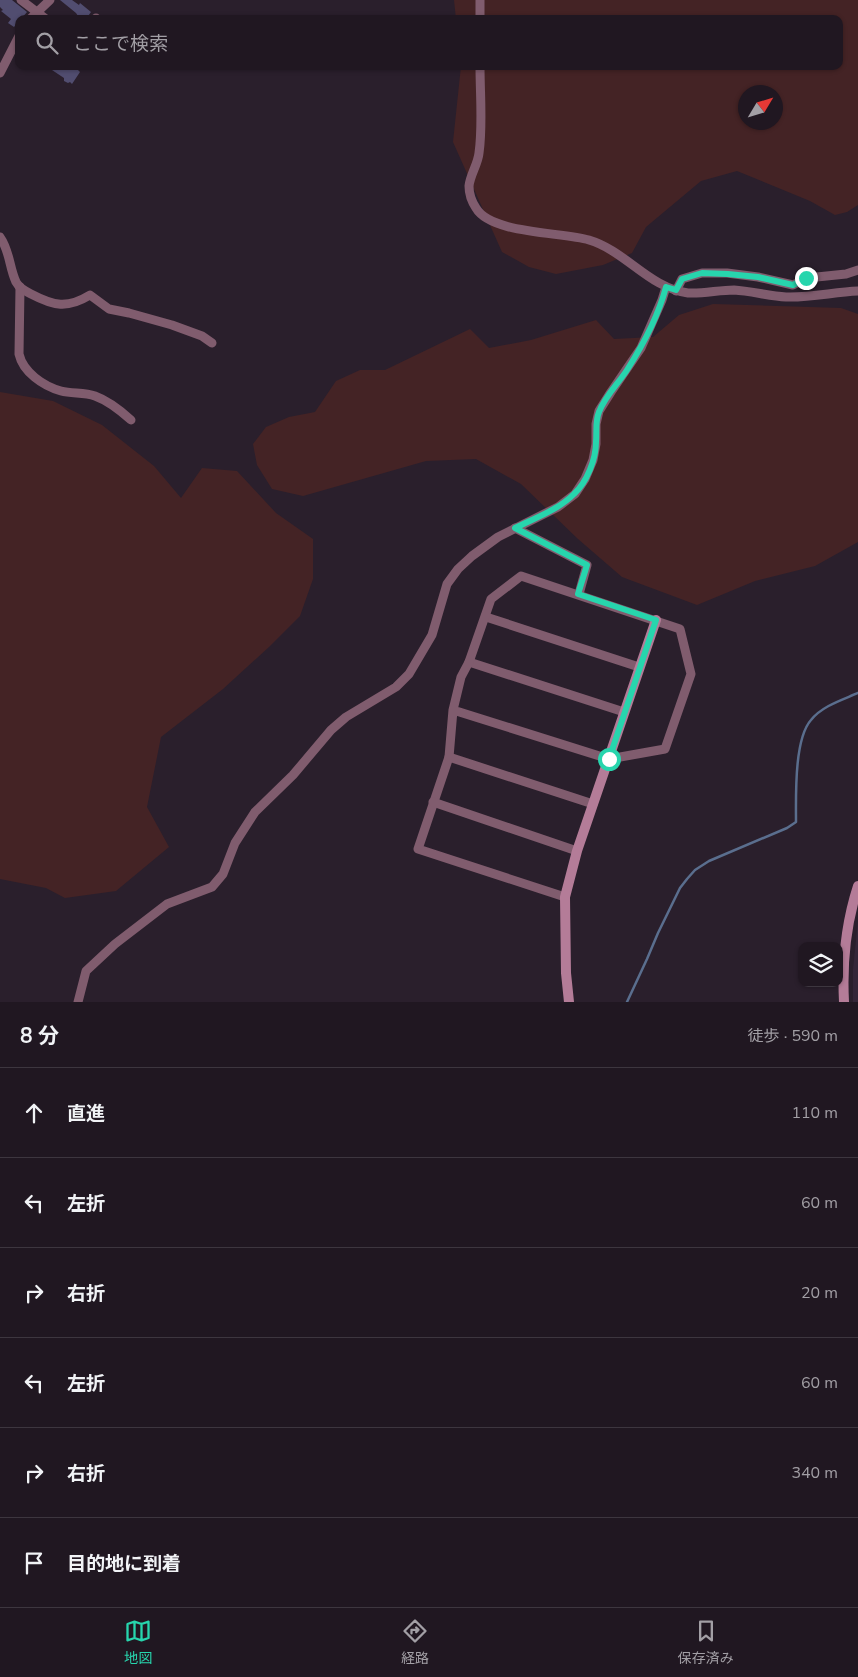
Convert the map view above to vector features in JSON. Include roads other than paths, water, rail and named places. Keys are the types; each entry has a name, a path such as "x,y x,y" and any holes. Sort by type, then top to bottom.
{"street":[{"path":"21,0 32,15"},
{"path":"34,15 50,0"},
{"path":"480,0 480,15"},
{"path":"0,73 15,44"},
{"path":"480,70 481,125 479,154 469,186 471,198 476,209 485,218 517,228 590,240 619,254 643,274 666,287 690,293 721,290 788,297 858,291"},
{"path":"0,237 7,250 15,280 20,287 44,302 69,304 79,302 90,295 109,309 172,325 202,336 212,343"},
{"path":"676,290 682,279 702,273 758,277 793,285 806,278 846,274 858,270"},
{"path":"20,287 19,354 20,361 26,369 35,378 60,391 79,392 96,396 131,420"},
{"path":"78,1002 86,971 99,958 166,904 212,887 223,874 235,843 255,812 293,775 331,730 346,717 396,687 409,674 432,635 447,584 458,569 498,537 558,507 575,494 585,479 593,460 599,411 641,348 666,287"},
{"path":"515,528 587,565 578,594"},
{"path":"453,710 609,759 665,749 690,674 680,629 521,576 491,599 469,662 461,677 453,710 449,757 418,848 565,897"},
{"path":"486,617 639,667"},
{"path":"569,1002 566,974 565,897 577,851 656,620"},
{"path":"469,662 624,712"},
{"path":"449,757 593,804"},
{"path":"433,802 577,851"},
{"path":"844,1002 845,946 850,912 858,886"}],"waterway":[{"path":"627,1002 680,888 695,870 709,861 787,828 796,822 797,769 801,740 805,729 821,711 858,693"}]}
